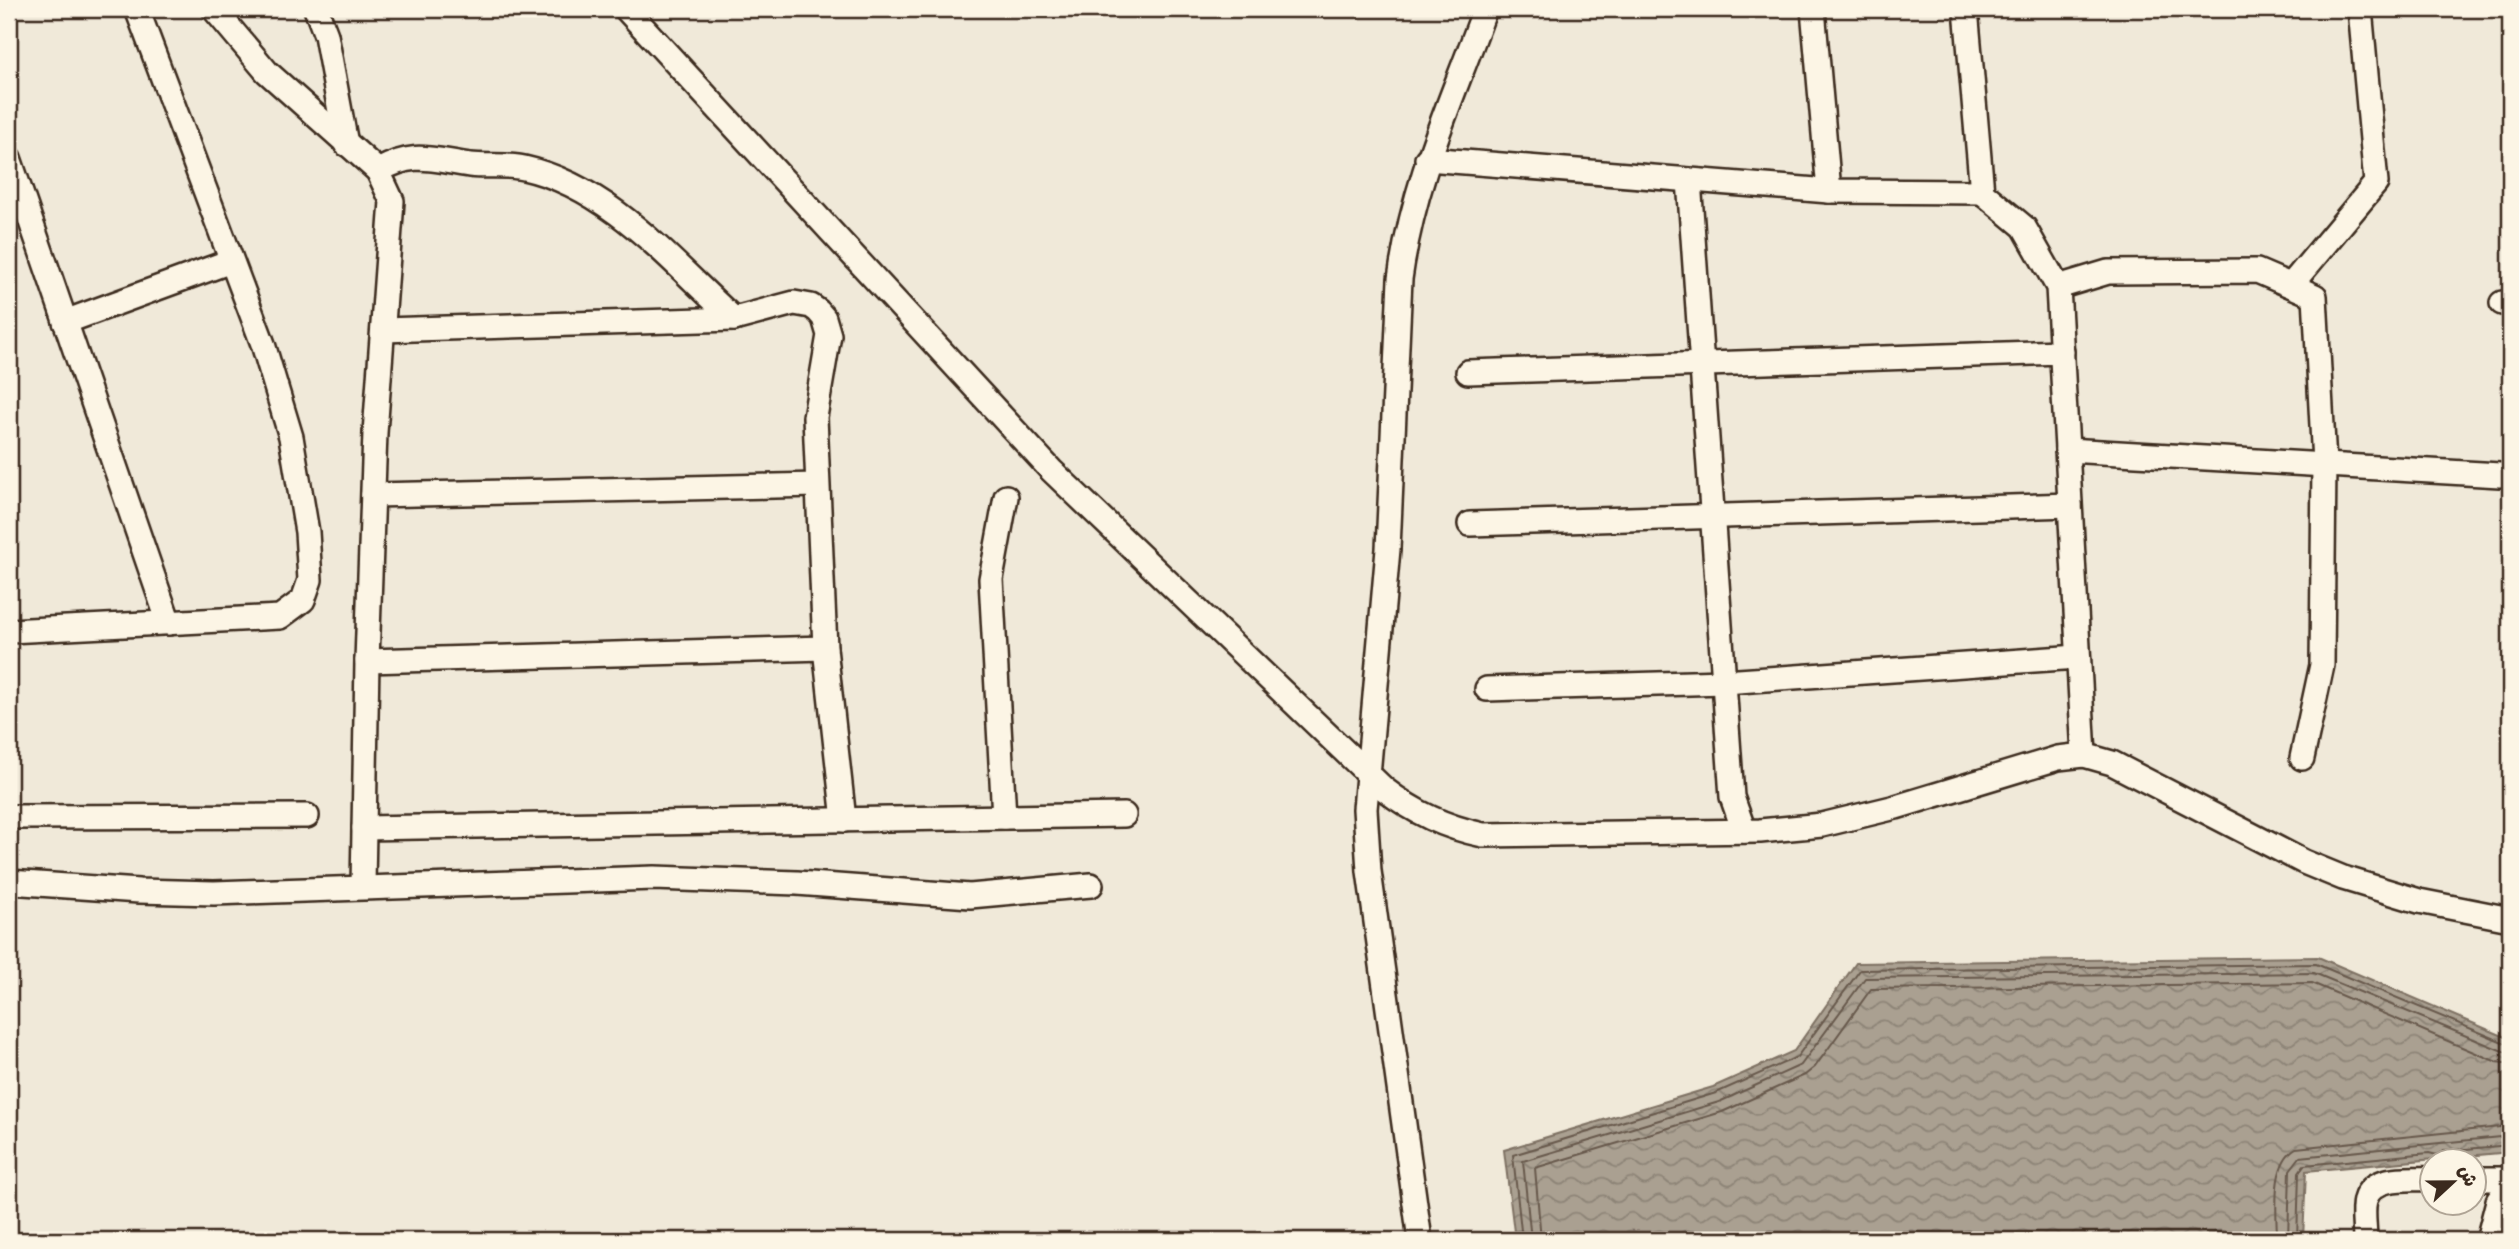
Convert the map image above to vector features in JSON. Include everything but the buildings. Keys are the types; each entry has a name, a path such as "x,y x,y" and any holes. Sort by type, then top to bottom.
{"street":[{"path":"9,631 279,617 303,600 310,580 305,520 291,437 263,344 137,9"},
{"path":"214,9 267,72 378,171 389,192 393,211 373,495 363,886"},
{"path":"316,9 327,35 346,144"},
{"path":"626,9 1051,470 1384,789 1422,815 1442,824 1483,835 1784,830 1859,817 2058,758 2084,755 2112,762 2304,862 2343,878 2419,901 2510,919"},
{"path":"1420,1240 1369,871 1366,770 1388,548 1400,279 1406,238 1427,159 1485,9"},
{"path":"1813,9 1829,191"},
{"path":"1966,9 1982,192"},
{"path":"2291,285 2376,183 2360,9"},
{"path":"378,171 404,159 433,157 473,166 497,164 522,168 570,184 614,210 734,319"},
{"path":"9,158 169,623"},
{"path":"1427,159 1829,191 1982,192 2024,227 2058,287 2084,755"},
{"path":"1689,180 1732,797 1744,831"},
{"path":"65,322 230,261"},
{"path":"2058,287 2108,272 2257,271 2315,296 2324,463 2322,665 2302,758"},
{"path":"383,330 734,319 794,303 811,306 824,318 829,335 815,417 817,485 825,648 844,820"},
{"path":"1468,372 2062,352"},
{"path":"2067,450 2500,475"},
{"path":"373,495 817,485"},
{"path":"1004,817 991,579 1006,497"},
{"path":"1470,524 1713,514 2070,505"},
{"path":"367,661 825,648"},
{"path":"1487,689 1724,682 2078,657"},
{"path":"364,828 1124,815"},
{"path":"9,817 307,816"},
{"path":"9,882 214,893 654,878 786,882 970,896 1091,885"},
{"path":"2365,1240 2365,1199 2375,1187 2393,1179 2418,1179"},
{"path":"2488,1179 2510,1179"},
{"path":"2490,1239 2498,1201 2510,1185"}],"water":[{"path":"2318,957 2510,1039 2510,1152 2488,1154 2488,1148 2418,1148 2418,1161 2306,1171 2303,1240 1515,1240 1504,1150 1713,1087 1794,1051 1856,963"}]}
